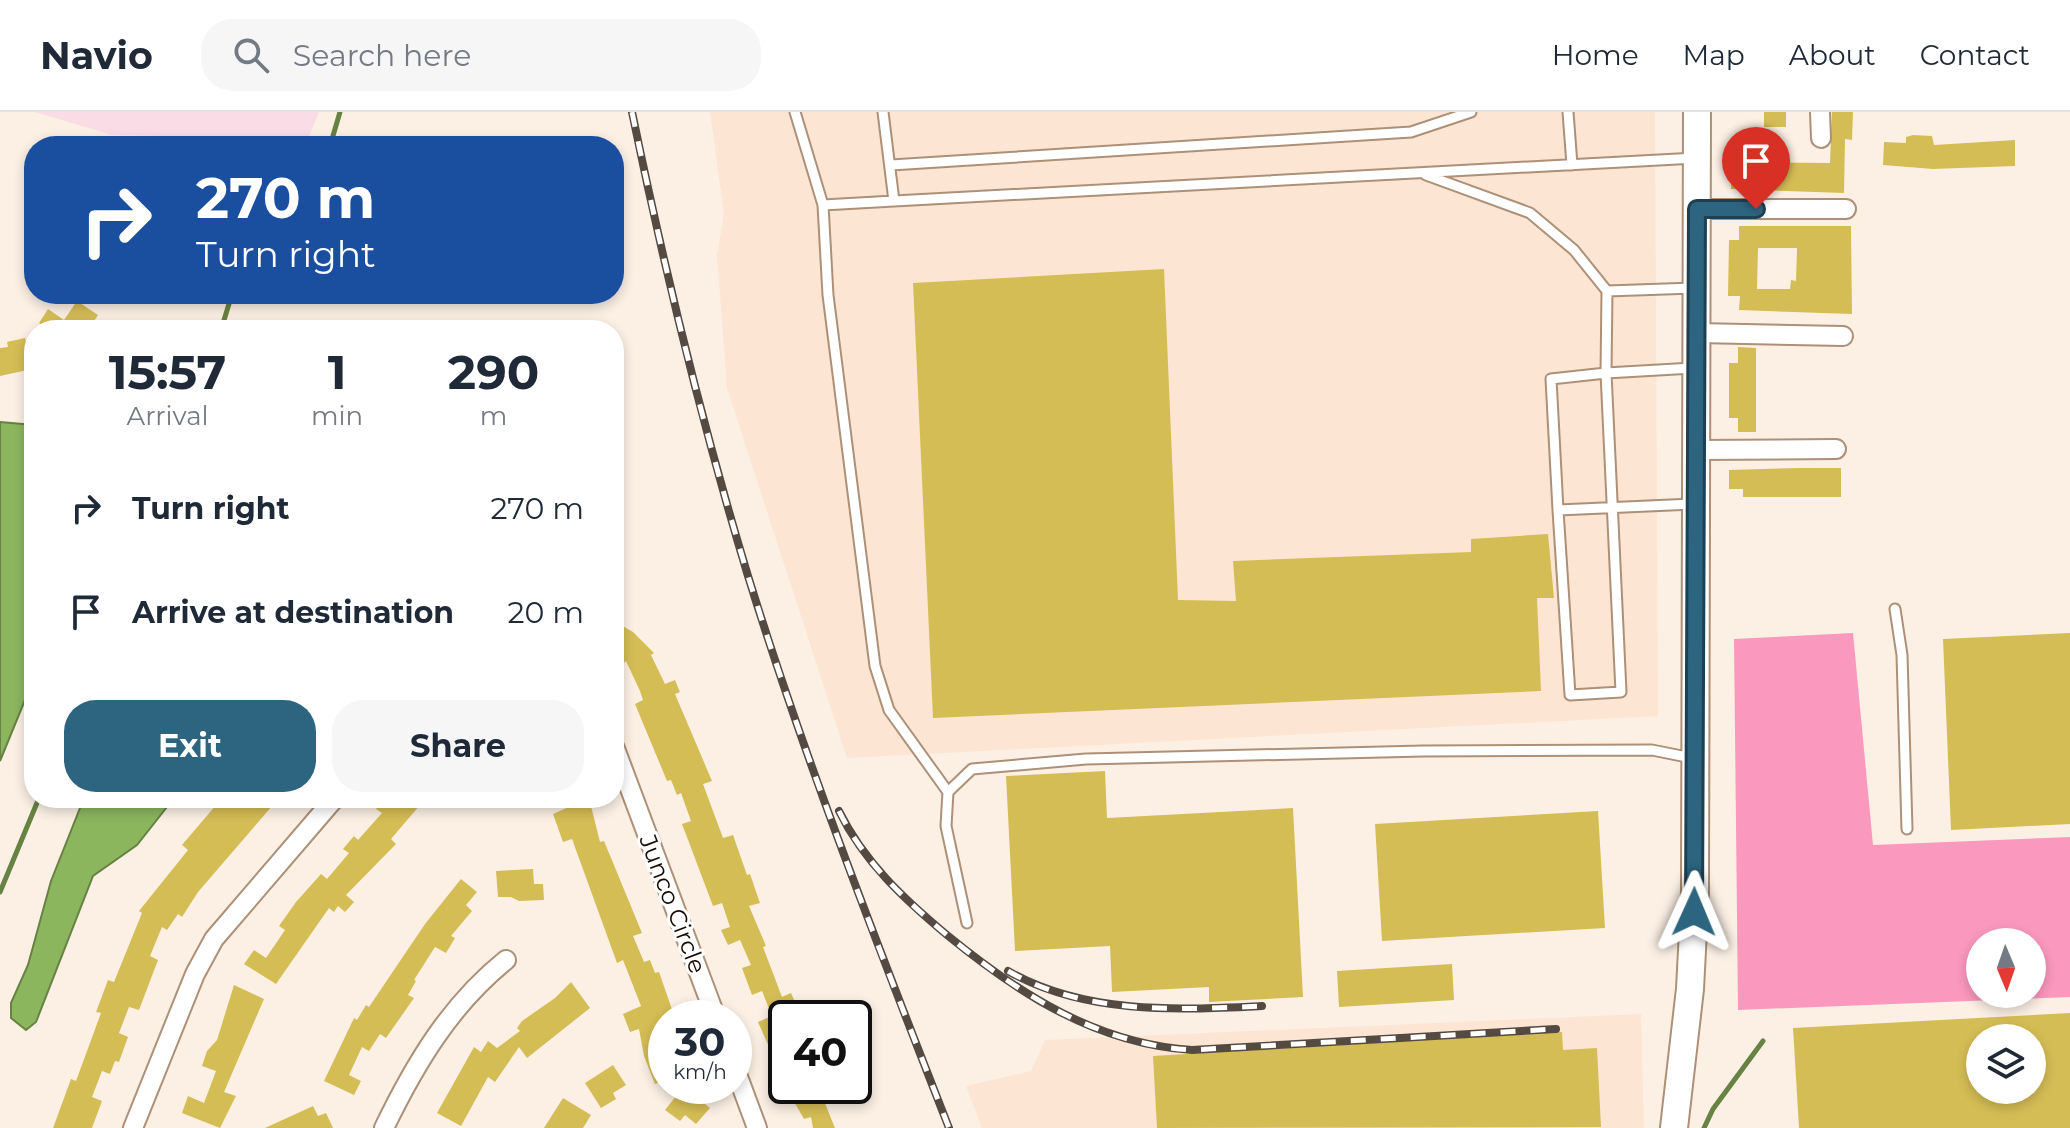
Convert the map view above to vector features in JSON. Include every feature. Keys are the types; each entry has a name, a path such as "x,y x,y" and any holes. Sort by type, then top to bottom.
{"street":[{"path":"1674,1128 1693,954 1697,112"},
{"path":"1820,112 1821,138"},
{"path":"1697,209 1846,209"},
{"path":"1697,333 1843,336"},
{"path":"1696,450 1836,449"},
{"name":"Junco Circle","path":"624,773 709,1000"},
{"path":"133,1128 195,974 214,939 326,808"},
{"path":"384,1128 411,1073 458,1004 506,960"},
{"path":"748,1104 757,1128"}],"lane":[{"path":"795,112 823,205 828,295 875,666 889,710 948,792 946,826 967,923"},
{"path":"883,112 894,201"},
{"path":"891,165 1397,134 1471,112"},
{"path":"1568,112 1572,165"},
{"path":"823,205 1697,158"},
{"path":"1421,173 1530,213 1574,250 1607,291 1606,373 1621,692 1570,695 1551,379 1606,373 1697,368"},
{"path":"1607,291 1697,287"},
{"path":"1558,510 1696,504"},
{"path":"1895,609 1902,655 1907,829"},
{"path":"948,792 972,769 1086,759 1637,750 1695,759"}],"shaded area":[{"path":"35,112 319,112 309,136 112,135"},
{"path":"710,112 1655,112 1658,716 847,758 727,388 717,256 724,214"},
{"path":"0,422 24,424 24,702 0,761"},
{"path":"1853,633 1873,845 2070,837 2070,997 2046,998 2046,928 1966,928 1966,1001 1738,1010 1734,639"},
{"path":"80,808 166,808 137,845 93,876 36,1022 26,1030 11,1018 11,1003 28,965 51,881"},
{"path":"1641,1014 1644,1128 982,1128 966,1086 1031,1071 1045,1040"}],"building":[{"path":"1764,112 1786,112 1786,127 1764,127"},
{"path":"1832,112 1853,112 1852,140 1845,139 1844,193 1731,189 1731,170 1745,170 1746,162 1830,163"},
{"path":"1932,136 1934,145 2015,140 2015,166 1933,169 1883,165 1884,142 1906,143 1906,137"},
{"path":"1739,226 1851,226 1852,314 1739,310 1740,296 1728,296 1729,240 1739,240","holes":["1758,248 1797,248 1796,281 1791,280 1790,289 1757,289"]},
{"path":"1164,269 1178,600 1236,601 1233,561 1471,552 1471,539 1548,534 1554,598 1537,598 1541,691 933,718 913,283"},
{"path":"75,304 82,304 98,315 95,320 64,320"},
{"path":"48,309 64,320 41,320"},
{"path":"24,338 24,371 0,376 0,348 8,347 7,342"},
{"path":"1738,347 1756,348 1756,432 1738,432 1738,418 1729,418 1729,363 1738,363"},
{"path":"1841,468 1841,497 1743,497 1743,489 1729,489 1729,470"},
{"path":"624,627 654,653 651,655 665,684 675,680 680,692 675,694 712,781 703,784 723,838 733,835 760,903 749,906 766,946 763,947 782,997 791,993 794,1000 768,1000 768,1006 762,991 752,995 742,968 751,965 740,940 728,945 721,930 730,927 722,903 713,906 682,824 691,821 681,793 677,795 671,780 667,781 635,704 643,700 626,661 624,663"},
{"path":"2070,633 2070,824 1951,830 1943,639"},
{"path":"1105,771 1107,818 1293,808 1303,997 1209,1002 1209,987 1112,992 1110,946 1015,951 1006,776"},
{"path":"213,808 270,808 198,892 182,917 178,914 167,930 162,927 150,956 158,960 139,1010 129,1007 119,1033 128,1037 119,1062 115,1061 110,1074 102,1071 92,1097 102,1101 92,1128 53,1128 71,1079 76,1081 101,1013 96,1012 108,980 114,982 142,913 139,911 188,850 182,845"},
{"path":"417,808 391,839 396,844 346,895 354,902 345,912 338,906 334,912 329,908 276,984 244,964 254,950 266,958 285,930 279,926 296,902 321,874 327,879 349,853 343,849 354,836 358,840 382,813 376,809"},
{"path":"566,808 592,808 600,842 604,841 642,933 633,936 644,962 650,960 655,973 659,972 669,1000 648,1000 648,1066 639,1029 630,1032 623,1014 641,1006 623,960 617,963 572,839 563,842 553,814"},
{"path":"1598,811 1605,928 1382,941 1375,824"},
{"path":"533,869 534,884 543,884 544,900 519,901 511,897 498,897 496,871"},
{"path":"461,879 477,892 466,905 472,911 451,936 455,938 446,953 435,947 414,980 408,995 414,998 386,1038 380,1034 369,1051 362,1047 349,1075 361,1081 354,1095 324,1081 354,1018 357,1020 366,1005 369,1007 425,924"},
{"path":"1452,964 1454,1000 1339,1007 1337,971"},
{"path":"571,982 590,1008 527,1058 519,1047 495,1082 488,1077 461,1126 437,1113 474,1047 481,1052 488,1041 497,1048 520,1031 517,1028 522,1021 555,998"},
{"path":"234,985 264,999 224,1092 236,1096 220,1128 182,1113 188,1096 204,1103 216,1071 202,1066 207,1051 217,1040"},
{"path":"2070,1013 2070,1128 1799,1128 1793,1028"},
{"path":"768,1018 768,1044 758,1022"},
{"path":"1562,1032 1563,1050 1597,1048 1601,1127 1157,1128 1153,1056"},
{"path":"613,1065 626,1085 613,1093 616,1099 601,1108 585,1083"},
{"path":"563,1098 591,1115 583,1128 544,1128"},
{"path":"670,1104 705,1104 710,1108 696,1124 685,1115 680,1121 665,1110"},
{"path":"795,1104 825,1104 835,1128 813,1128 811,1117 804,1119"},
{"path":"313,1106 318,1116 326,1113 333,1128 265,1128"}],"waterway":[{"path":"333,136 340,112"},
{"path":"224,320 229,304"},
{"path":"0,892 35,808"},
{"path":"1704,1128 1713,1109 1763,1041"}],"railway":[{"path":"632,112 685,346 748,576 818,785 949,1128"},
{"path":"839,811 860,847 886,879 974,957 1031,996 1092,1027 1124,1038 1192,1050 1556,1029"},
{"path":"1008,971 1068,996 1100,1002 1165,1008 1262,1006"}],"route":[{"path":"1694,912 1697,209 1756,209"}]}
